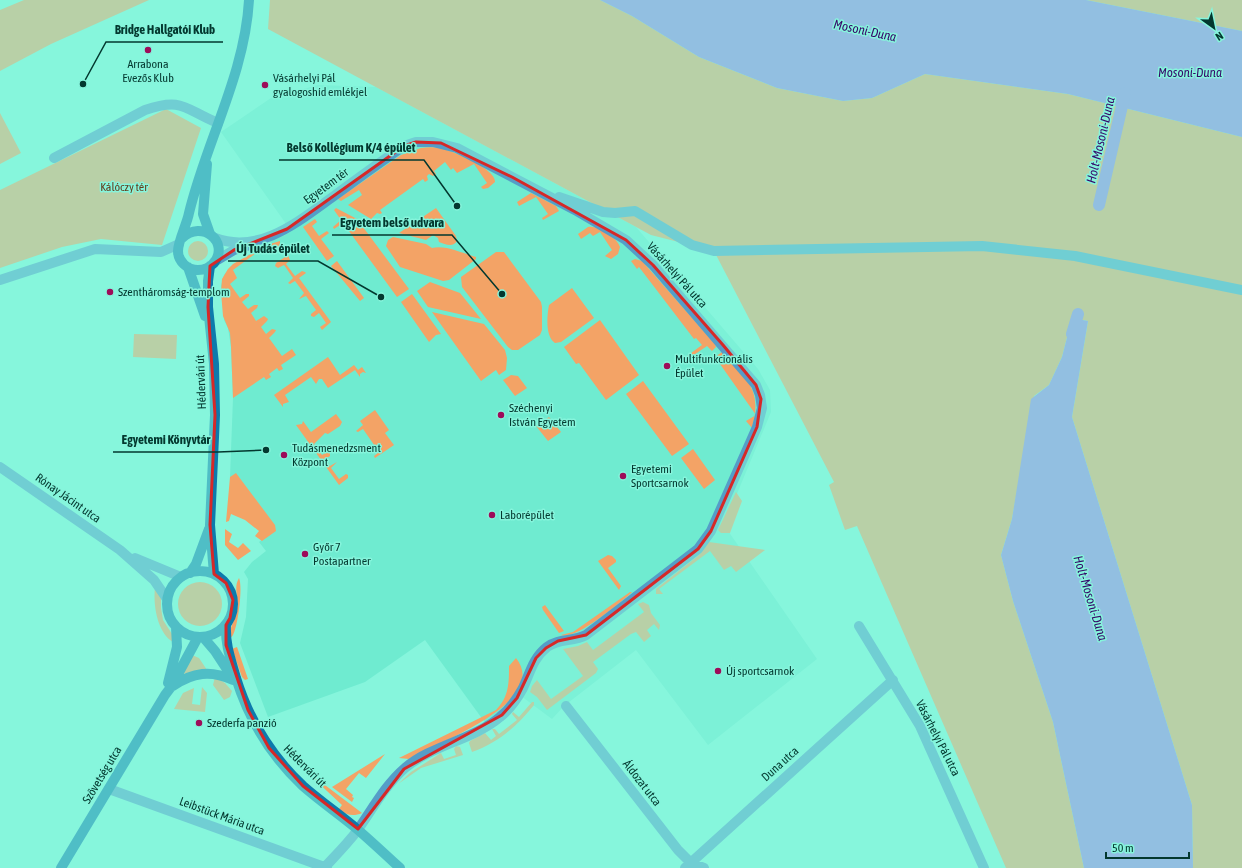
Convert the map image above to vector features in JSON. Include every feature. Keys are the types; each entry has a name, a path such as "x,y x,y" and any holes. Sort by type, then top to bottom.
{"street":[{"path":"208,152 203,214 218,250 212,264 199,270 188,267 179,255 180,241 199,175 243,46 248,20 249,0"},
{"path":"54,158 145,110 158,105 171,103 183,105 218,123"},
{"name":"Vásárhelyi Pál utca","path":"358,830 394,780 404,769 425,755 488,726 502,715 517,698 533,664 542,651 558,641 578,639 586,635 693,554 704,543 711,531 762,413 761,399 756,386 653,265 631,244 547,195 457,148 441,143 421,142"},
{"name":"Egyetem tér","path":"212,264 234,250 295,224 404,146 421,142"},
{"path":"547,195 569,199 603,212 615,213 635,211 692,244 714,251 982,246 1075,256 1242,290"},
{"path":"0,280 95,249 161,252 180,241 192,231 204,231 212,236"},
{"name":"Egyetem tér","path":"212,236 224,241 243,242 265,238"},
{"name":"Hédervári út","path":"212,264 207,287 215,415 210,525 214,574"},
{"name":"Hédervári út","path":"188,267 211,335"},
{"name":"Rónay Jácint utca","path":"0,467 120,550 154,580 167,599"},
{"name":"Hédervári út","path":"185,575 196,564 210,525"},
{"name":"Rónay Jácint utca","path":"120,550 185,575"},
{"path":"198,571 214,574 226,583 233,600 232,613 226,625 211,635 200,637 182,632 170,618 167,609 167,599 174,583 185,575 198,571"},
{"name":"Hédervári út","path":"226,625 226,645 236,684"},
{"name":"Szövetség utca","path":"168,691 177,647 176,626"},
{"name":"Vásárhelyi Pál utca","path":"859,626 920,726 984,868"},
{"name":"Hédervári út","path":"200,637 222,661 236,684 258,731 282,766 303,786 358,830 400,868"},
{"name":"Szövetség utca","path":"61,868 200,637"},
{"path":"168,691 183,679 204,672 219,674 236,684"},
{"name":"Duna utca","path":"688,866 893,680"},
{"name":"Áldozat utca","path":"566,706 678,850 688,866 704,868"},
{"name":"Leibstück Mária utca","path":"109,789 326,868"},
{"path":"326,868 358,830"}],"highlighted area":[{"path":"416,142 441,143 512,177 626,240 653,265 723,345 756,385 761,399 757,427 711,531 698,549 586,635 558,641 546,648 536,658 517,698 502,715 404,769 358,829 303,786 269,748 248,710 226,645 226,625 230,618 233,600 226,583 214,574 210,525 215,415 208,307 210,266 234,250 287,229 404,146"}],"shaded area":[{"name":"Széchenyi István Egyetem","path":"318,85 376,87 636,227 758,369 770,390 771,412 724,525 817,659 708,745 636,650 564,706 552,719 517,693 511,702 486,724 425,640 365,682 268,717 240,643 246,617 248,579 244,572 252,562 266,551 259,542 271,533 230,477 233,398 231,347 228,328 224,320 221,286 224,275 230,267 247,256 256,247 289,228 221,132 271,98"}],"green space":[{"path":"24,0 149,0 51,44 0,71 0,10"},
{"path":"270,0 600,0 632,16 699,57 777,88 843,101 872,98 925,74 1068,94 1242,137 1242,868 1193,868 1192,805 1072,417 1088,321 1072,318 1062,357 1049,385 1034,396 1012,519 1001,555 1013,601 1053,722 1084,868 1006,868 857,526 845,530 829,485 834,482 714,251 651,235 268,29"},
{"path":"1086,0 1242,0 1242,31"},
{"name":"Kálóczy tér","path":"166,109 201,128 162,245 101,239 62,247 0,268 0,190"},
{"path":"0,113 21,153 0,164"},
{"path":"421,148 440,148 465,157 489,172 494,177 495,182 488,188 483,189 481,187 487,183 474,164 457,173 453,168 451,170 445,162 434,171 436,174 433,176 429,174 427,176 428,180 425,182 423,179 380,210 382,213 377,213 371,219 348,205 362,195 359,190 341,201 338,199 401,155"},
{"path":"531,193 556,206 559,211 543,220 542,218 548,214 536,197 519,206 517,202"},
{"path":"336,208 357,219 409,289 397,297 343,223 334,229 333,227 341,220 334,210"},
{"path":"436,208 456,236 457,241 455,243 449,245 439,242 438,238 433,235 426,240 399,233"},
{"path":"315,219 317,222 312,226 319,236 327,231 329,233 321,239 334,256 327,261 303,227"},
{"path":"588,227 597,228 607,232 615,239 620,247 618,254 611,259 605,256 612,250 600,232 593,236 590,233 581,239 578,234"},
{"path":"393,237 426,244 432,248 437,247 454,250 476,257 476,259 449,280 443,281 400,267 386,246 388,240"},
{"path":"198,241 205,244 208,251 205,258 198,261 191,258 188,251 191,244"},
{"path":"280,241 280,244 275,252 272,252 267,245"},
{"path":"267,245 233,270 237,278 230,284 240,298 246,294 249,294 249,296 242,302 248,309 254,305 258,305 257,308 251,313 256,321 264,316 268,319 261,327 266,334 272,329 276,330 269,338 282,356 292,349 296,355 281,365 283,369 279,371 277,368 269,374 271,377 266,380 264,377 233,398 230,333 223,316 221,292 222,279 233,264"},
{"path":"496,252 504,252 541,302 542,330 540,335 518,350 512,350 508,347 462,287 461,277"},
{"path":"288,255 290,260 286,264 295,276 302,271 306,273 299,278 331,322 322,330 320,327 326,323 319,313 314,317 311,316 311,314 316,310 306,296 299,299 304,293 295,281 290,284 288,283 293,278 284,265 278,268 275,266 276,263"},
{"path":"635,259 642,261 715,344 716,347 712,351 707,346 685,361 683,359 702,345 696,338 694,339 639,267 637,269 631,261"},
{"path":"337,261 364,298 360,301 331,266"},
{"path":"430,282 460,293 481,319 428,307 417,291"},
{"path":"572,288 594,318 561,342 555,343 548,331 547,320 549,305"},
{"path":"412,294 441,334 436,335 429,342 401,302"},
{"path":"432,312 484,324 505,350 507,358 506,370 499,375 496,370 481,381"},
{"path":"600,320 639,375 606,400 579,363 576,364 564,347"},
{"path":"134,334 177,335 176,359 133,357"},
{"path":"722,352 745,378 750,386 754,394 755,413 715,357"},
{"path":"328,357 340,375 354,365 358,370 362,367 366,373 363,372 360,374 360,377 355,370 328,388 322,379 319,379 316,384 311,377 285,395 289,402 283,404 283,407 274,395"},
{"path":"511,375 518,376 527,388 515,396 503,380"},
{"path":"643,381 689,444 672,456 626,394"},
{"path":"375,410 389,430 385,433 394,445 375,458 374,456 379,452 363,429 358,432 356,431 363,425 360,421"},
{"path":"336,414 342,422 340,426 328,434 325,433 314,444 322,455 327,452 330,453 330,456 325,459 330,466 337,462 331,468 339,479 346,474 348,475 348,478 339,485 296,425 302,424 303,421 311,432"},
{"path":"755,416 752,428 746,421"},
{"path":"549,417 561,432 548,441 536,426"},
{"path":"693,449 715,480 704,489 681,458"},
{"path":"236,473 275,525 276,531 262,541 255,536 259,531 245,520 231,514 229,521 226,522 230,477"},
{"path":"736,492 742,501 730,533 721,533 718,530"},
{"path":"225,529 232,534 229,542 238,548 243,543 251,551 238,560 225,545"},
{"path":"709,542 765,550 736,572 731,566 724,570 710,551 659,589 663,594 656,594 656,589 699,555"},
{"path":"608,555 612,556 616,560 616,562 608,568 621,586 619,590 598,561"},
{"path":"239,578 240,597 238,615 233,636 229,640 230,631 237,609 236,586"},
{"path":"200,582 212,586 218,592 222,604 218,616 212,622 200,626 188,622 182,616 178,604 182,592 188,586"},
{"path":"155,587 161,598 163,620 172,634 173,642 163,632 157,618"},
{"path":"632,592 615,607 585,628 575,633 561,635 573,632"},
{"path":"643,602 649,605 651,613 660,625 659,630 654,624 647,630 651,636 644,642 636,632 631,634 593,662 598,669 596,673 547,710 537,697 530,692 532,686 537,680 551,699 583,676 563,649 578,646 587,642 593,650 644,612 638,604"},
{"path":"545,605 564,631 559,633 543,610 542,607"},
{"path":"237,647 248,679 245,680 242,677 232,649"},
{"path":"192,655 199,658 207,670 183,674"},
{"path":"516,658 523,674 518,690 505,705 486,719 442,743 409,759 399,758 496,710 506,695 509,666"},
{"path":"215,677 225,683 232,691 230,697 224,700 213,685"},
{"path":"202,687 207,693 205,712 174,709 183,693 194,688 192,704 200,705"},
{"path":"532,702 534,702 534,705 514,727 499,739 472,752 469,743 470,741 485,733 491,740 496,736 492,729 495,729 499,734 517,720 512,714 513,712 519,717"},
{"path":"456,746 460,747 463,755 421,768 398,784 411,772 441,753 444,759 456,755 454,749"},
{"path":"385,754 366,778 359,773 346,789 353,795 352,797 354,798 352,802 332,787"},
{"path":"313,776 362,813 353,815 347,814 339,809 342,805 313,778"}],"water":[{"name":"Mosoni-Duna","path":"600,0 1086,0 1242,31 1242,137 1068,94 925,74 872,98 843,101 777,88 699,57 632,16"},
{"path":"1072,318 1088,321 1072,417 1192,805 1193,868 1084,868 1053,722 1013,601 1001,555 1012,519 1031,399 1049,385 1062,357"}],"waterway":[{"name":"Holt-Mosoni-Duna","path":"1099,205 1125,93"},
{"name":"Holt-Mosoni-Duna","path":"1072,334 1078,314"}],"place":[{"name":"Arrabona Evezős Klub","path":"148,50"},
{"name":"Bridge Hallgatói Klub","path":"83,84"},
{"name":"Vásárhelyi Pál gyalogoshíd emlékjel","path":"265,85"},
{"name":"Belső Kollégium K/4 épület","path":"457,206"},
{"name":"Szentháromság-templom","path":"110,292"},
{"name":"Egyetem belső udvara","path":"502,294"},
{"name":"Új Tudás épület","path":"381,297"},
{"name":"Multifunkcionális Épület","path":"667,366"},
{"name":"Széchenyi István Egyetem","path":"501,415"},
{"name":"Egyetemi Könyvtár","path":"266,450"},
{"name":"Tudásmenedzsment Központ","path":"284,455"},
{"name":"Egyetemi Sportcsarnok","path":"623,476"},
{"name":"Laborépület","path":"492,515"},
{"name":"Győr 7 Postapartner","path":"305,554"},
{"name":"Új sportcsarnok","path":"718,671"},
{"name":"Szederfa panzió","path":"199,723"}]}
